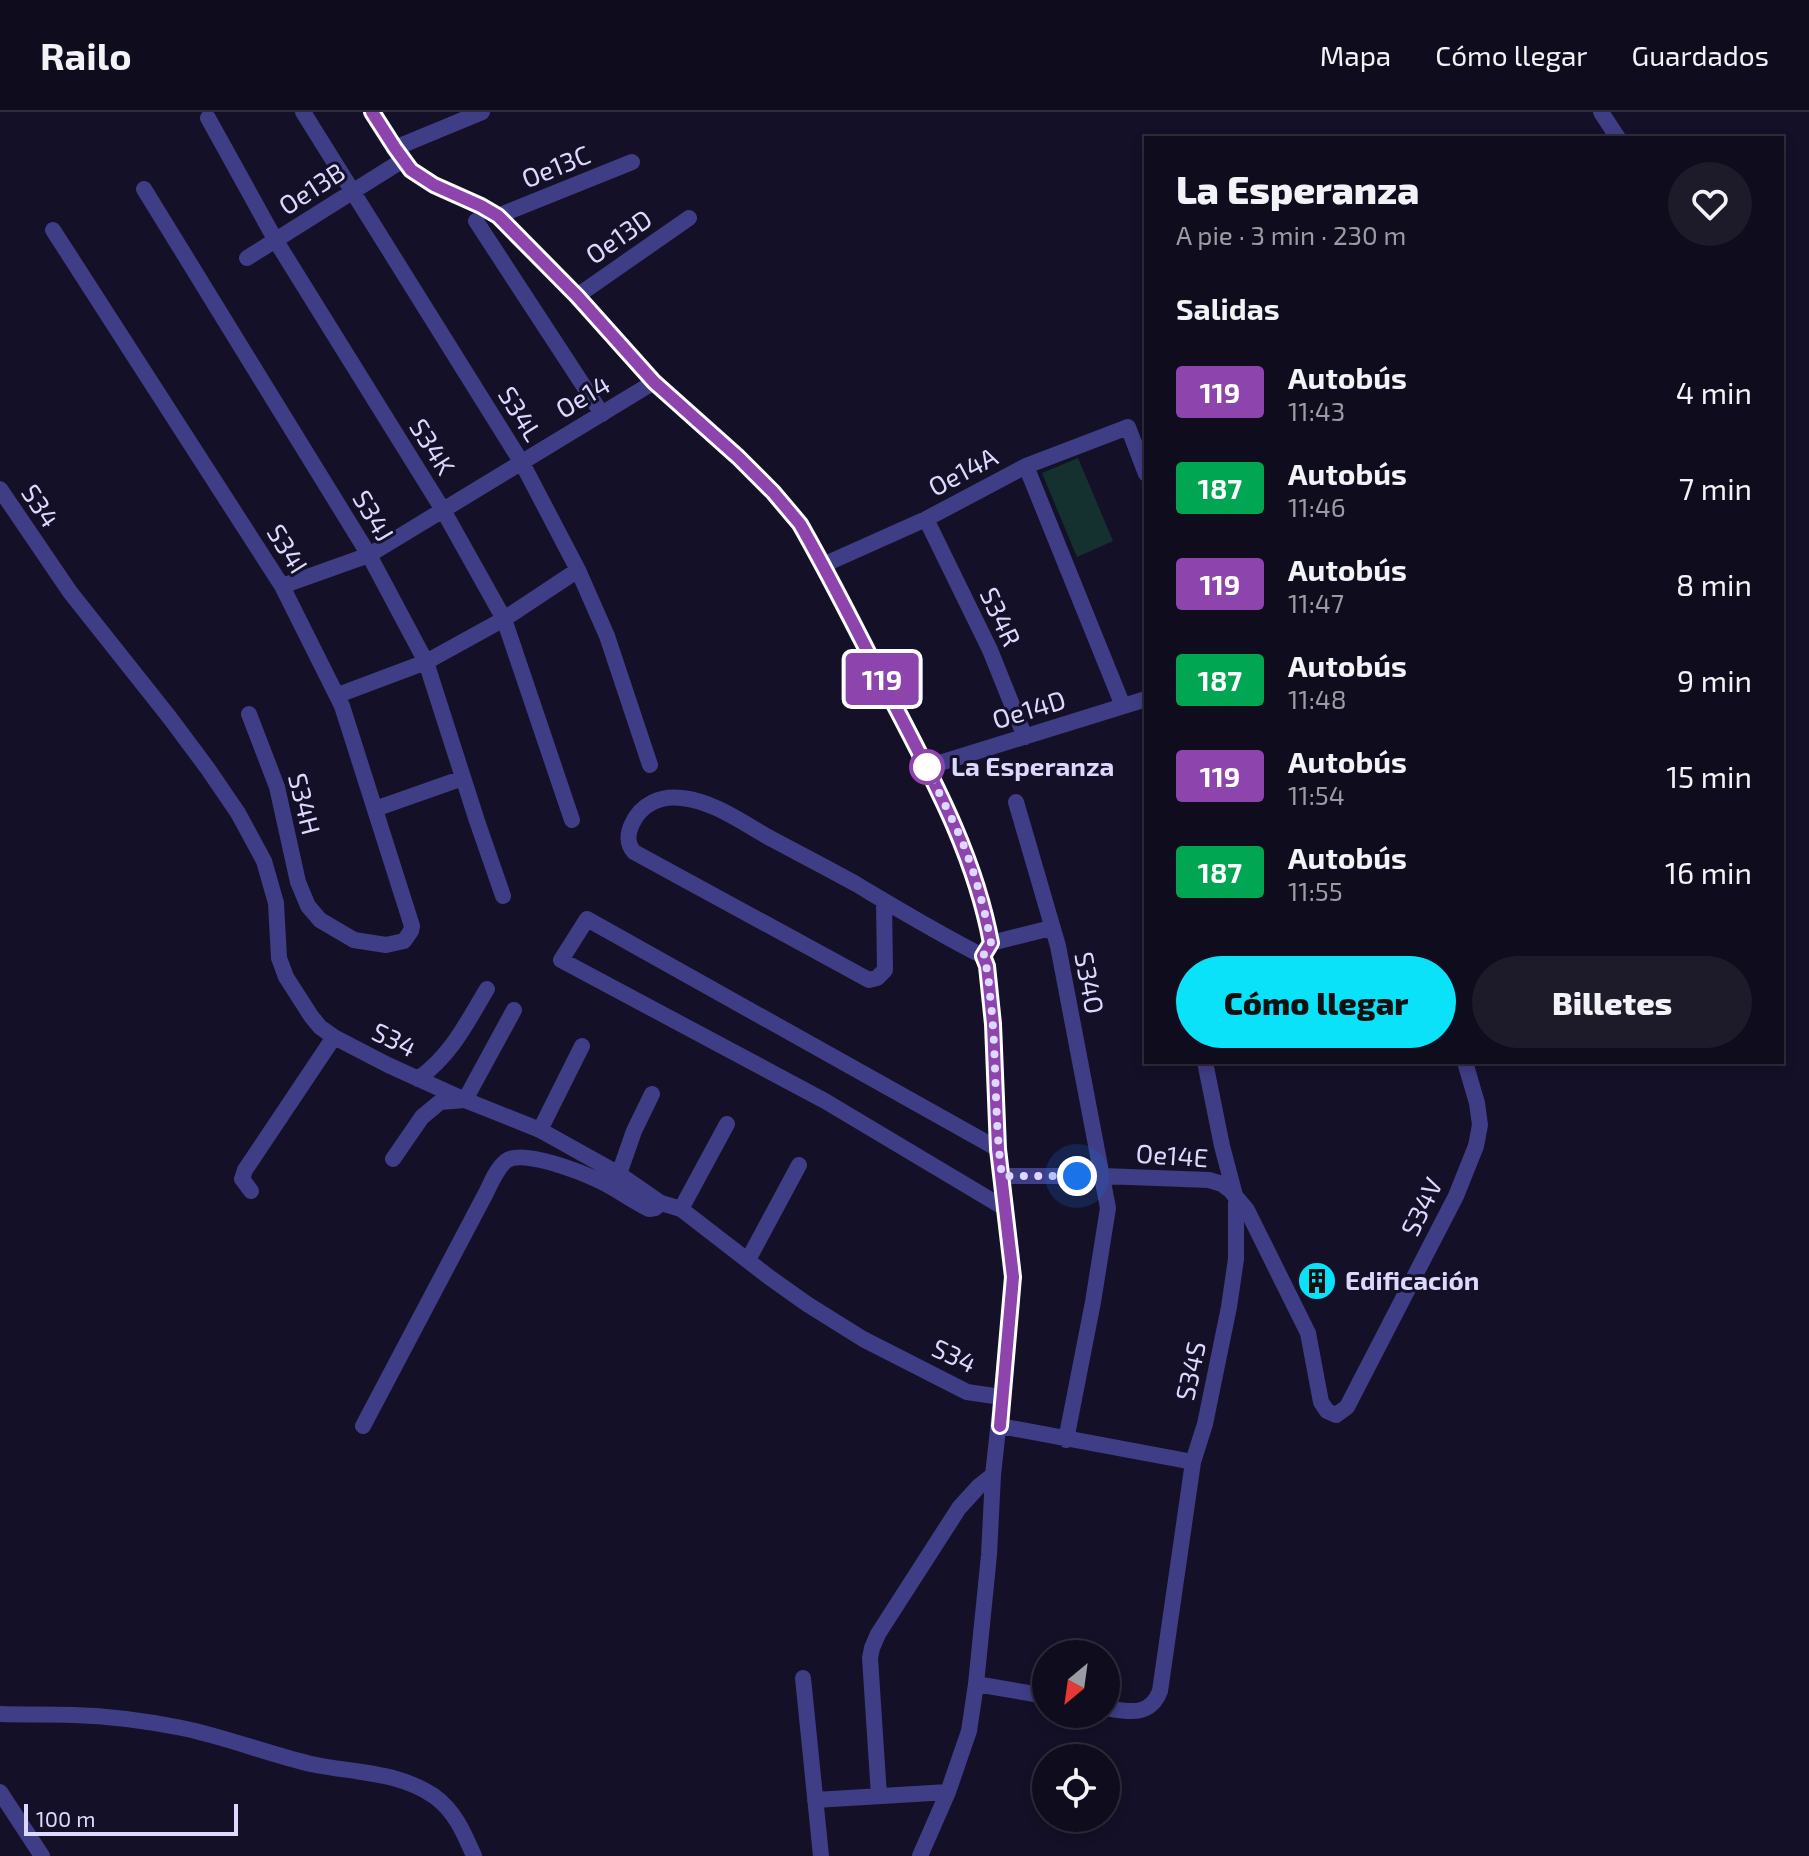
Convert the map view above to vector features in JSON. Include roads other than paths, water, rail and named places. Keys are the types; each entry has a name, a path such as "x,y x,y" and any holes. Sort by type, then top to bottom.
{"street":[{"name":"S34L","path":"303,112 522,463 578,570 607,636 650,765"},
{"path":"372,112 411,170 434,185 498,216 577,296 654,382 738,457 800,524 927,767 976,879 987,949 998,1149 1013,1277 993,1475 989,1555 969,1731 948,1792 920,1856"},
{"name":"Oe13B","path":"247,258 352,192 399,154 482,112"},
{"path":"1601,112 1617,136"},
{"name":"S34K","path":"208,118 276,241 443,510 504,619 572,820"},
{"name":"Oe13C","path":"498,216 632,162"},
{"name":"S34J","path":"144,189 369,555 426,662 503,896"},
{"name":"Oe13D","path":"577,296 689,218"},
{"path":"476,221 602,414"},
{"name":"S34I","path":"53,230 282,586 338,695 412,926"},
{"name":"Oe14","path":"282,586 369,555 654,382"},
{"name":"Oe14A","path":"823,565 926,519 1026,466 1128,427 1144,469"},
{"path":"1026,466 1123,706"},
{"name":"S34","path":"0,489 70,592 170,718 238,813 264,861 276,903 279,958 286,977 320,1027 418,1079 540,1130 619,1174 661,1203 681,1209 807,1304 863,1339 967,1392 1001,1397"},
{"name":"S34R","path":"926,519 990,650 1025,737"},
{"path":"338,695 426,662 504,619 578,570"},
{"name":"Oe14D","path":"927,767 1144,700"},
{"name":"S34H","path":"249,714 277,787 298,882 308,906 320,920 363,943 399,943 408,937 412,926"},
{"path":"375,809 463,778"},
{"path":"884,901 885,970 877,978 869,980 634,852 628,839 630,827 642,810 661,798 694,800 710,805 884,901 987,949 1051,928"},
{"name":"S34O","path":"1016,802 1058,946 1108,1208 1066,1440"},
{"path":"998,1149 587,919 561,960 825,1101 1006,1209"},
{"path":"418,1079 450,1050 487,989"},
{"path":"393,1159 422,1117 440,1102 465,1100 514,1010"},
{"path":"251,1191 242,1179 245,1170 334,1037"},
{"path":"540,1130 582,1046"},
{"name":"S34S","path":"1120,1710 1141,1710 1151,1705 1160,1691 1193,1462 1205,1424 1236,1259 1236,1199 1205,1064"},
{"name":"S34V","path":"1236,1199 1247,1210 1308,1333 1321,1402 1327,1411 1336,1415 1347,1407 1456,1196 1476,1146 1480,1125 1466,1064"},
{"path":"619,1174 634,1131 652,1094"},
{"path":"681,1209 727,1124"},
{"path":"363,1426 443,1271 507,1160 524,1157 573,1170 603,1182 649,1209 661,1203"},
{"path":"748,1260 799,1165"},
{"name":"Oe14E","path":"1002,1176 1209,1180 1222,1184 1236,1199"},
{"path":"1000,1426 1193,1462"},
{"path":"879,1796 870,1658 872,1648 959,1508 993,1475"},
{"path":"803,1678 821,1856"},
{"path":"976,1684 1032,1694"},
{"path":"0,1714 96,1716 170,1726 226,1738 310,1764 389,1776 415,1784 437,1798 452,1813 474,1856"},
{"path":"0,1792 42,1856"},
{"path":"815,1800 948,1792"}],"place":[{"name":"La Esperanza","path":"927,767"},
{"name":"Edificación","path":"1317,1281"}]}
